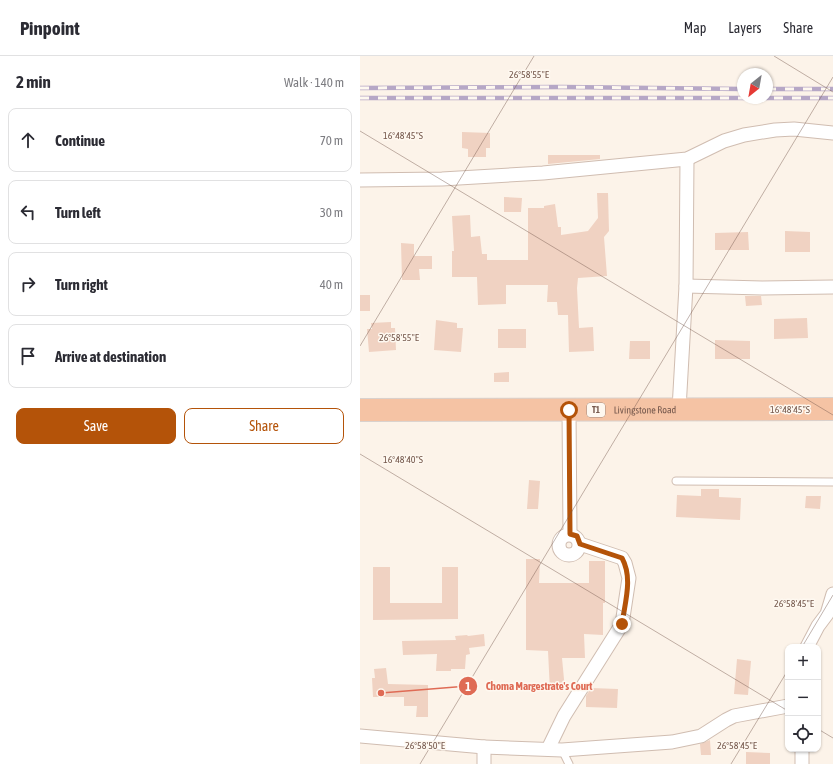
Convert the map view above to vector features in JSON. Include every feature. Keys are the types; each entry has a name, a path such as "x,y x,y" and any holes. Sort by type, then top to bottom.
{"highway":[{"name":"Livingstone Road","path":"360,410 833,409"}],"street":[{"path":"360,180 442,179 543,173 687,159 724,141 744,135 775,130 794,129 833,133"},
{"path":"679,409 686,286 687,159"},
{"path":"686,286 762,288 833,287"},
{"path":"569,410 570,534"},
{"path":"570,534 577,536 580,544 576,554 570,555 565,554 560,550 559,545 560,539 564,535 570,534"},
{"path":"548,749 564,716 622,624 629,578 625,563 622,558 580,544"},
{"path":"809,644 818,626 827,614 833,594"},
{"path":"360,736 484,747 562,750 672,742 689,739 701,736 734,716 785,707"},
{"path":"484,747 484,764"},
{"path":"802,752 802,764"}],"lane":[{"path":"676,481 833,482"},
{"path":"562,750 569,764"}],"building":[{"path":"462,132 490,133 490,148 486,148 486,157 468,157 468,149 462,148"},
{"path":"548,155 600,155 600,159 548,164"},
{"path":"597,193 608,193 609,231 604,237 607,276 578,278 577,288 579,328 593,327 594,351 569,352 568,315 558,315 557,302 547,302 548,285 506,285 506,304 478,305 477,277 452,277 452,251 454,251 452,216 470,215 471,237 480,236 482,254 487,254 487,260 528,260 528,208 544,208 544,206 555,204 558,227 561,227 561,235 588,231 598,218"},
{"path":"504,197 522,198 521,212 504,212"},
{"path":"785,231 810,232 810,252 785,252"},
{"path":"748,232 749,250 715,250 715,233"},
{"path":"401,243 414,244 414,256 432,256 432,269 419,269 420,280 402,280"},
{"path":"360,295 370,295 370,311 360,311"},
{"path":"745,296 761,296 762,305 746,306"},
{"path":"807,318 808,338 774,339 774,319"},
{"path":"436,320 457,323 457,328 463,328 461,352 434,350"},
{"path":"391,322 391,328 395,328 396,350 369,352 367,329 372,329 371,323"},
{"path":"498,329 526,329 526,348 498,348"},
{"path":"715,340 750,341 750,359 715,359"},
{"path":"630,341 650,341 650,359 629,359"},
{"path":"509,372 509,382 494,382 494,373"},
{"path":"529,480 540,481 538,509 527,509"},
{"path":"701,489 719,489 719,497 741,498 740,520 676,517 677,495 701,496"},
{"path":"806,496 821,496 820,509 805,508"},
{"path":"526,559 540,559 539,583 589,583 589,561 605,561 603,635 584,634 585,658 562,658 565,690 550,691 548,651 526,650"},
{"path":"373,567 390,567 390,603 442,603 442,567 458,567 458,619 373,620"},
{"path":"484,634 485,646 469,648 470,654 466,655 465,669 436,671 437,654 403,655 402,641 456,640 455,636"},
{"path":"737,659 751,661 748,695 734,694"},
{"path":"386,668 388,684 428,685 428,717 416,717 417,706 404,706 404,697 373,697 372,678 375,678 374,669"},
{"path":"591,688 618,689 617,708 586,707 586,696"},
{"path":"710,740 711,755 701,755 700,744"},
{"path":"746,752 770,753 770,764 746,764"}],"railway":[{"path":"360,88 562,87 737,89"},
{"path":"773,89 833,89"},
{"path":"360,98 833,98"}],"place":[{"name":"Choma Margestrate's Court","path":"381,693"}],"route":[{"path":"569,410 570,534 577,536 580,544 622,558 625,563 629,578 622,624"}]}
